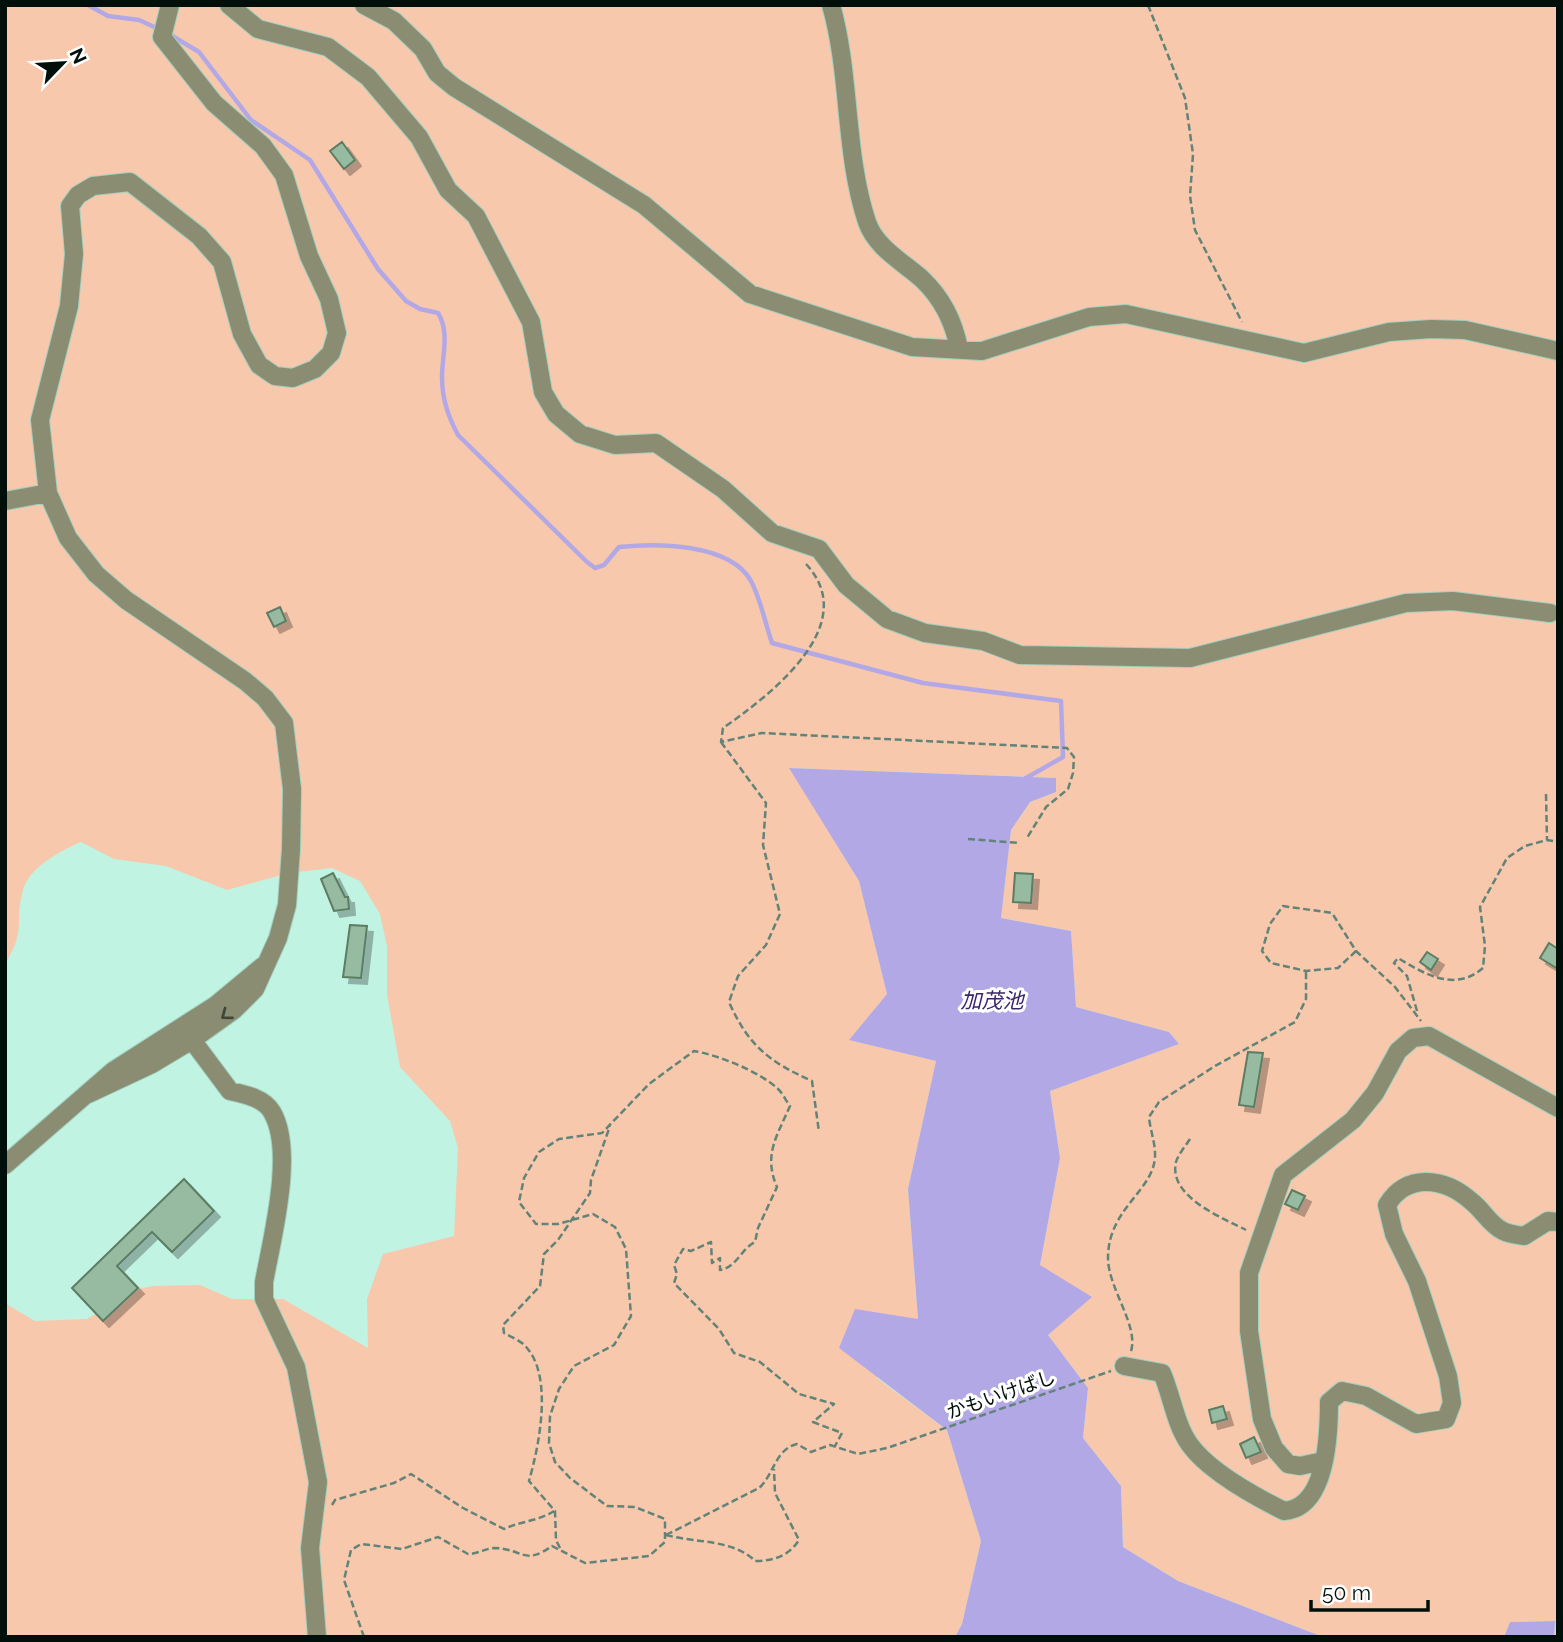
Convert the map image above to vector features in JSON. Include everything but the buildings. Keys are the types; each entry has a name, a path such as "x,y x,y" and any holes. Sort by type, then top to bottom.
{"street":[{"path":"88,1094 152,1064 192,1040 233,1010 255,989 268,962 287,905 292,779 284,723 265,698 246,681 126,600 96,574 68,538 48,493 40,420 53,360 69,306 74,254 70,205 78,195 93,186 130,182 199,236 222,262 233,291 242,334 259,365 275,376 293,378 315,369 331,353 337,333 329,299 309,256 284,176 263,146 214,103 162,37 170,5"},
{"path":"229,5 258,29 328,47 368,77 419,137 449,190 475,216 531,322 543,392 556,414 580,434 615,445 656,443 723,489 772,533 819,549 846,585 887,619 925,633 982,641 1020,655 1191,658 1406,603 1453,601 1550,613"},
{"path":"365,5 394,21 424,49 437,73 454,87 644,205 750,294 912,347 982,351 1089,317 1126,314 1304,353 1389,332 1465,330 1558,351"},
{"path":"831,5 841,40 857,172 867,224 888,252 923,280 944,306 955,330 959,349"},
{"path":"5,501 48,493"},
{"path":"5,1165 113,1071 216,1005 268,962"},
{"path":"1323,1461 1300,1466 1288,1464 1275,1448 1262,1419 1249,1331 1249,1273 1283,1175 1353,1120 1375,1093 1398,1051 1413,1038 1429,1037 1558,1108"},
{"path":"192,1040 230,1091 251,1095 272,1110 280,1135 283,1176 264,1282 264,1299 296,1367 318,1482 310,1548 317,1637"},
{"path":"1124,1366 1162,1373 1173,1409 1190,1445 1243,1489 1284,1511 1303,1505 1312,1496 1329,1444 1329,1402 1342,1391 1366,1396 1416,1424 1446,1419 1452,1404 1448,1376 1417,1281 1394,1234 1387,1205 1396,1190 1419,1182 1450,1185 1504,1233 1524,1236 1548,1221 1558,1222"}],"path":[{"path":"1148,5 1185,99 1193,154 1190,196 1195,230 1252,343"},
{"path":"799,558 824,590 821,621 799,666 765,699 723,729 721,742 766,803 763,845 780,914 766,946 738,976 729,1002 743,1032 781,1068 812,1081 819,1132"},
{"path":"721,742 762,733 1067,747 1074,757 1068,789 1046,807 1027,838"},
{"path":"1546,794 1547,840"},
{"path":"968,839 1020,843"},
{"path":"1429,1037 1418,1014 1407,976 1394,963 1398,958 1422,973 1450,980 1471,979 1483,968 1485,946 1480,907 1507,858 1525,846 1547,840 1558,842"},
{"path":"1356,951 1338,968 1306,971 1271,963 1262,951 1270,924 1283,906 1332,913 1356,951 1395,987 1418,1014"},
{"path":"1124,1366 1133,1347 1130,1330 1113,1288 1108,1260 1111,1233 1118,1216 1146,1185 1156,1155 1149,1117 1159,1102 1215,1066 1296,1022 1306,999 1306,971"},
{"path":"364,1637 344,1580 351,1549 361,1544 402,1549 438,1537 468,1554 491,1548 524,1558 538,1556 552,1546 585,1563 649,1556 660,1550 666,1535 665,1520 635,1507 607,1506 555,1462 549,1443 550,1416 558,1389 574,1367 614,1345 631,1316 626,1249 615,1227 593,1214 573,1220 536,1224 519,1202 524,1178 538,1152 559,1139 602,1133 649,1084 694,1051 711,1054 752,1074 776,1088 790,1106 770,1155 769,1170 777,1187 758,1228 755,1242 749,1245 729,1268 720,1270 720,1258 712,1264 711,1242 691,1251 683,1249 674,1265 677,1274 674,1283 719,1329 734,1353 760,1362 799,1394 834,1404 813,1422 842,1433 835,1446"},
{"path":"560,1549 556,1540 555,1511 528,1481 539,1446 542,1394 537,1363 526,1346 504,1333 503,1325 512,1313 523,1307 540,1286 544,1254 573,1220 590,1193 591,1180 611,1123"},
{"path":"1190,1139 1176,1163 1177,1180 1185,1193 1261,1238"},
{"name":"かもいけばし","path":"774,1468 778,1457 789,1446 797,1444 811,1452 835,1446 858,1454 887,1448 1124,1366"},
{"path":"666,1535 759,1488 774,1468"},
{"path":"666,1535 695,1543 714,1542 745,1551 755,1561 784,1556 799,1540 775,1493 774,1468"},
{"path":"329,1512 335,1500 394,1483 411,1474 463,1508 504,1529 526,1520 541,1519 555,1511"}],"shaded area":[{"path":"5,5 1558,5 1558,1637 1554,1637 1555,1621 1510,1622 1504,1637 1323,1637 1178,1581 1123,1547 1121,1486 1083,1438 1088,1388 1048,1335 1040,1265 1060,1158 1050,1091 1179,1044 1169,1032 1076,1007 1071,931 1001,918 1011,830 1030,802 1056,792 1055,778 790,768 859,881 887,994 850,1040 936,1061 908,1189 918,1320 877,1378 947,1430 981,1541 962,1624 955,1637 5,1637 5,1298 8,1305 35,1321 87,1319 138,1289 200,1285 232,1299 283,1299 368,1348 367,1299 383,1254 454,1236 458,1148 450,1121 400,1067 387,995 387,946 380,914 360,881 332,868 289,873 227,890 166,866 114,859 81,842 47,860 26,882 16,942 5,964"}],"water":[{"name":"加茂池","path":"789,768 1056,778 1056,792 1030,802 1011,830 1001,918 1071,931 1076,1007 1169,1032 1179,1044 1050,1091 1060,1158 1040,1265 1092,1297 1048,1335 1088,1388 1083,1438 1121,1486 1123,1547 1178,1581 1323,1637 955,1637 962,1624 981,1541 947,1430 839,1348 855,1309 918,1319 908,1189 936,1061 849,1040 887,994 859,881"},
{"path":"1555,1621 1554,1637 1504,1637 1510,1622"}],"waterway":[{"path":"88,5 108,16 139,20 161,30"},
{"path":"169,34 199,52 251,120 310,160 378,269 406,301 420,309 438,313 445,336 443,393 458,435 587,562 595,568 604,565 619,547 671,546 710,552 741,568 751,581 772,643 923,683 1061,701 1063,757 1026,778"}]}
